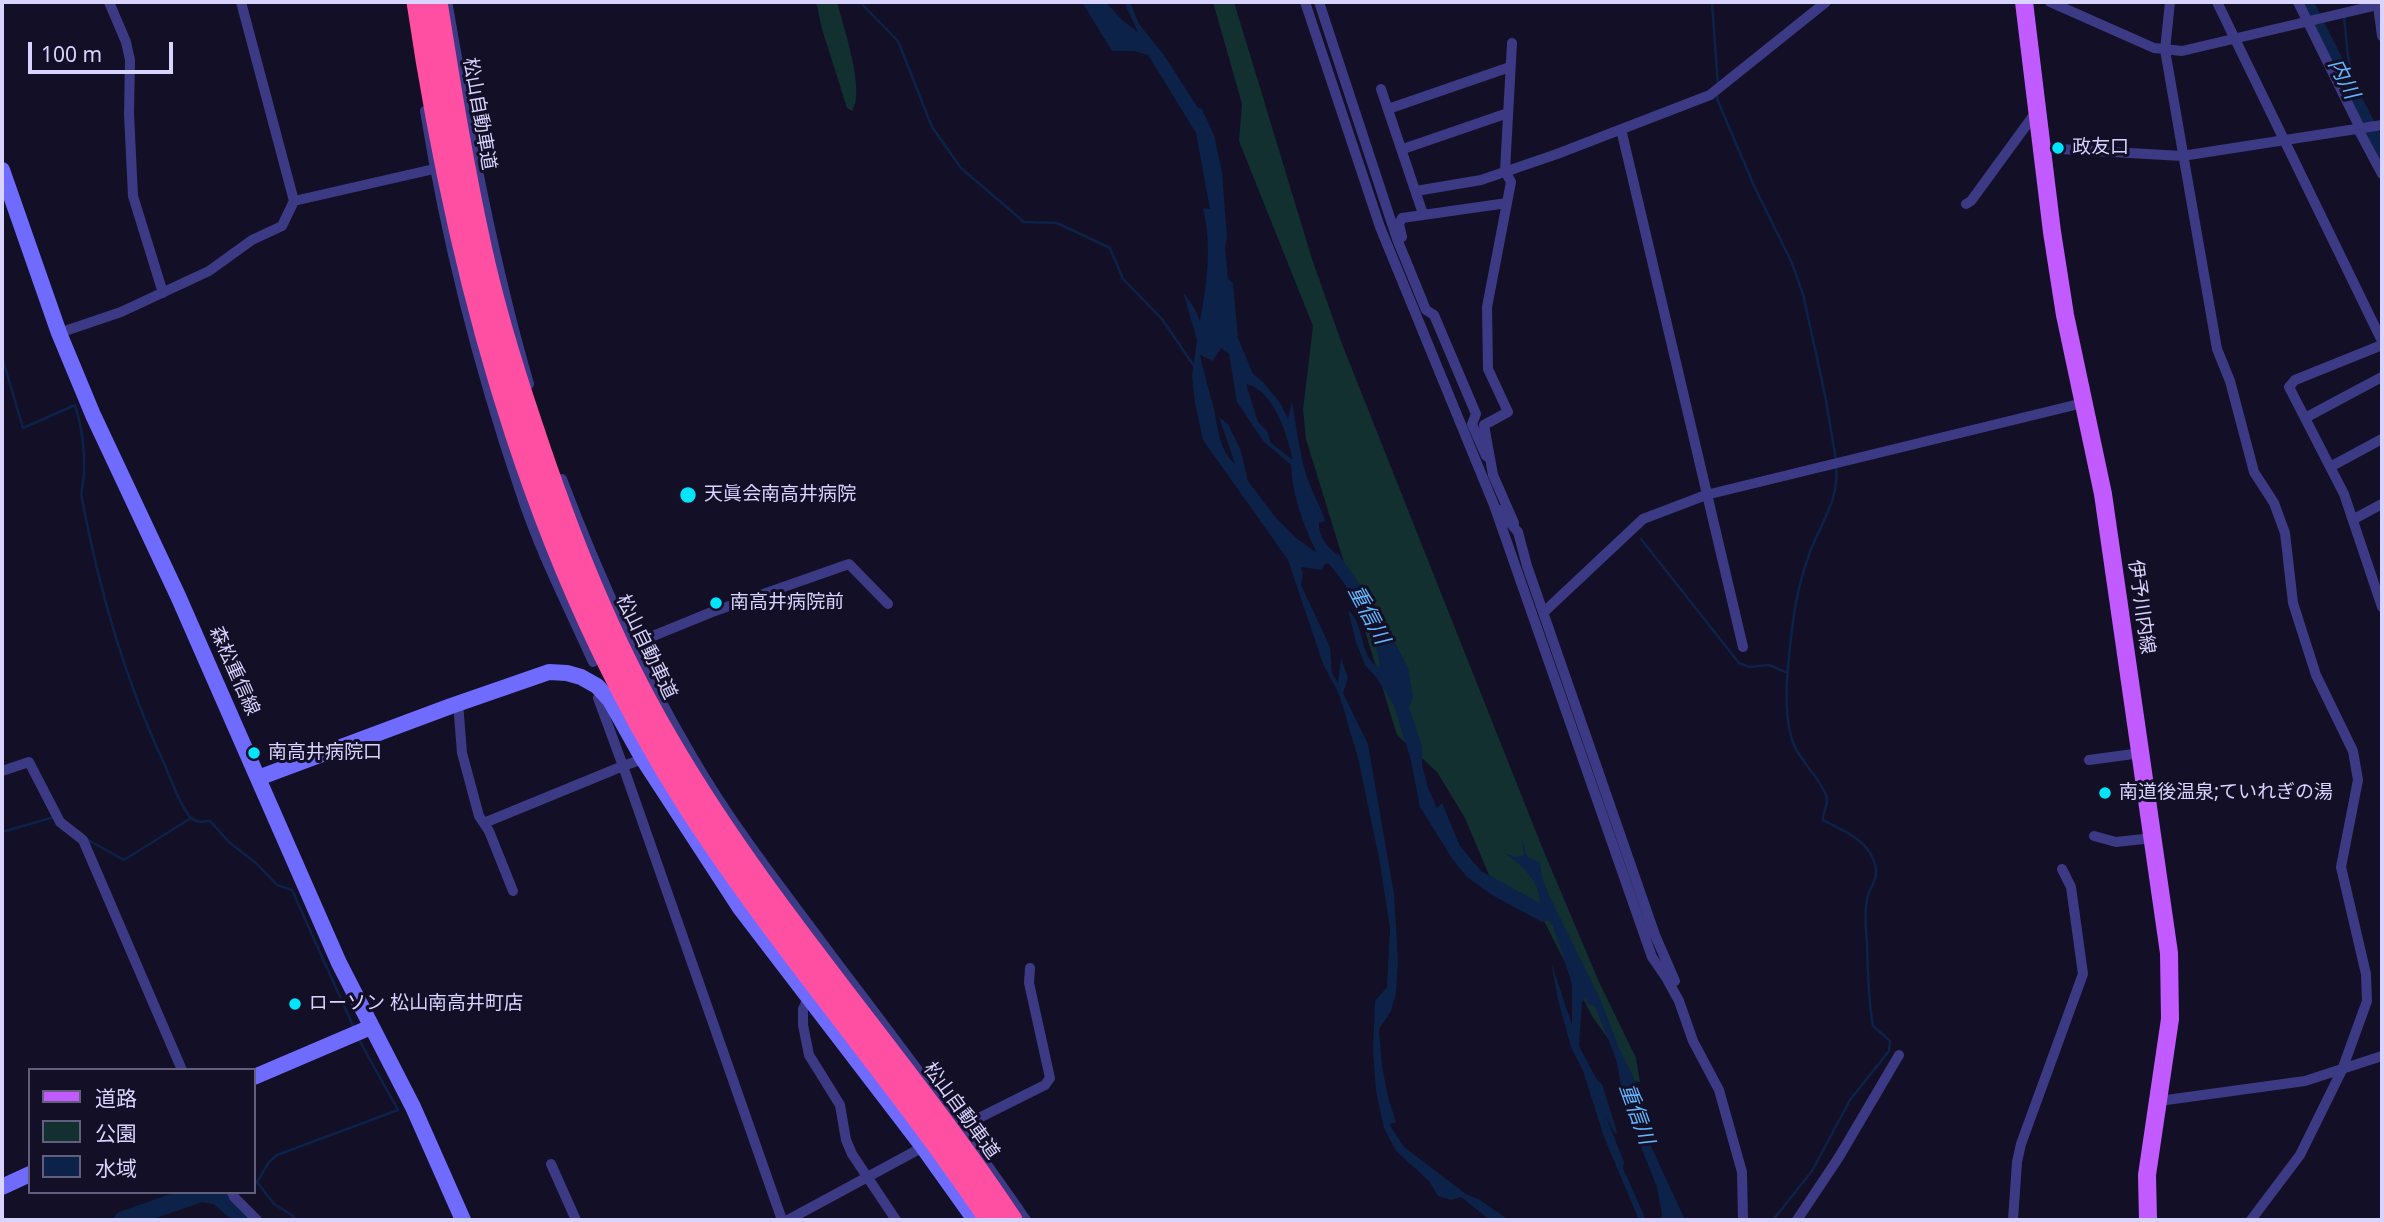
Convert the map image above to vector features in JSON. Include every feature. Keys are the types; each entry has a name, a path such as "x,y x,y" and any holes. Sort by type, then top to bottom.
{"highway":[{"name":"松山自動車道","path":"417,2 463,251 494,369 537,498 575,592 612,673 653,749 764,917 990,1220"},
{"name":"松山自動車道","path":"437,2 457,129 481,247 512,364 585,573 627,665 668,740 718,821 778,906 927,1102 1012,1220"}],"main road":[{"name":"伊予川内線","path":"2024,2 2065,315 2103,494 2169,953 2170,1019 2147,1175 2148,1220"}],"street":[{"path":"109,2 131,60 129,114 133,196 163,293"},
{"path":"59,333 121,312 209,271 252,240 282,226 294,201 241,2"},
{"path":"406,2 435,169 467,314 520,493 593,662"},
{"path":"447,2 476,163 506,305 558,469 593,561 632,644 692,758 729,815 961,1127 1026,1220"},
{"path":"1306,2 1380,227 1494,505 1652,957 1668,979 1679,1001 1693,1041 1718,1090 1742,1172 1743,1220"},
{"path":"1319,2 1397,239 1426,310 1434,315 1476,414 1472,424 1518,532 1527,566 1656,935 1676,984 1679,1001"},
{"path":"1416,191 1481,180 1710,95 1826,2"},
{"path":"2050,2 2154,48 2165,50 2182,51 2380,5 2382,36"},
{"path":"2170,2 2165,50 2217,349 2230,381 2254,472 2274,503 2285,533 2293,603 2316,675 2353,751 2358,780 2342,867 2344,887 2366,974 2367,1001 2342,1070 2300,1155 2251,1220"},
{"path":"2217,2 2382,343 2295,380 2290,387 2344,494 2382,607"},
{"path":"2298,2 2311,20 2382,174"},
{"path":"1493,475 1484,425 1508,412 1488,369 1487,307 1511,182 1506,171 1511,43"},
{"path":"1388,108 1510,67"},
{"path":"1381,89 1423,214"},
{"path":"1966,204 1971,201 2038,110"},
{"path":"1403,149 1508,113"},
{"path":"2042,148 2182,156 2382,125"},
{"path":"1621,129 1743,647"},
{"path":"294,201 435,169"},
{"name":"森松重信線","path":"2,170 59,333 93,415 178,596 339,963 413,1107 463,1220"},
{"path":"1415,315 1412,276 1399,223 1402,218 1507,203"},
{"path":"2305,418 2382,377"},
{"path":"1544,612 1643,519 1706,495 2083,403"},
{"path":"2330,467 2382,439"},
{"path":"2354,519 2382,504"},
{"path":"1494,505 1518,532"},
{"path":"582,677 593,662 632,644 712,612 849,564 888,604"},
{"path":"2371,572 2382,566"},
{"path":"258,778 548,672 582,677 610,700 643,759 740,908 923,1147 975,1220"},
{"path":"602,691 598,698 782,1220"},
{"path":"458,703 462,753 479,816 513,891"},
{"path":"2089,760 2141,753"},
{"path":"484,823 643,759"},
{"path":"2,771 29,762 60,822 83,841 181,1068"},
{"path":"2094,836 2116,842 2153,838"},
{"path":"2013,1220 2021,1144 2082,974 2071,887 2063,869"},
{"path":"961,1127 1050,1079 1028,983 1030,968"},
{"path":"808,998 803,1010 805,1045 809,1055 840,1105 849,1147 897,1220"},
{"path":"256,1076 371,1027"},
{"path":"1797,1220 1839,1157 1899,1055"},
{"path":"2159,1101 2305,1081 2382,1056"},
{"path":"788,1220 923,1147"},
{"path":"551,1164 576,1220"},
{"path":"2,1186 28,1175"},
{"path":"233,1194 257,1220"}],"green space":[{"path":"816,2 837,2 855,74 856,102 852,111 847,108"},
{"path":"1213,2 1234,2 1312,259 1342,344 1542,847 1599,982 1636,1058 1640,1082 1632,1081 1628,1067 1592,1016 1542,917 1489,875 1465,818 1437,772 1397,735 1306,439 1303,410 1313,326 1239,141 1242,104"}],"water":[{"name":"重信川","path":"1082,2 1106,2 1122,20 1138,32 1124,2 1130,2 1139,24 1164,55 1198,108 1202,109 1214,135 1222,172 1227,237 1225,248 1228,279 1233,283 1238,338 1253,374 1281,404 1288,419 1292,401 1306,474 1325,521 1319,523 1322,537 1337,555 1337,552 1377,609 1408,667 1413,697 1409,707 1422,746 1422,765 1428,788 1437,808 1442,803 1460,846 1481,871 1540,903 1533,880 1504,853 1516,857 1524,855 1522,837 1527,857 1540,862 1542,878 1549,895 1600,999 1633,1076 1638,1093 1630,1092 1633,1107 1685,1220 1660,1220 1662,1214 1657,1187 1626,1110 1616,1059 1595,1006 1589,1005 1586,998 1582,1002 1579,1046 1597,1080 1602,1084 1617,1132 1615,1134 1606,1117 1624,1162 1623,1168 1646,1220 1639,1220 1604,1137 1583,1071 1571,1047 1551,962 1572,1025 1572,984 1553,926 1549,920 1542,922 1492,895 1467,877 1453,860 1420,807 1411,761 1394,705 1365,665 1348,610 1358,624 1368,656 1380,668 1374,641 1354,598 1328,563 1322,570 1301,567 1301,585 1330,647 1332,673 1338,683 1341,658 1348,678 1343,693 1368,744 1394,894 1398,961 1396,993 1391,1011 1379,1029 1382,1066 1396,1122 1389,1124 1404,1147 1466,1194 1480,1200 1509,1220 1490,1220 1461,1197 1451,1200 1438,1196 1429,1181 1396,1151 1384,1128 1376,1091 1373,1050 1375,1001 1387,987 1390,928 1379,858 1358,758 1339,694 1323,664 1288,560 1203,440 1192,377 1197,340 1183,292 1200,321 1208,264 1203,208 1210,209 1196,133 1148,55 1134,51 1112,51","holes":["1221,348 1229,354 1237,402 1264,442 1291,465 1300,510 1317,553 1296,538 1276,518 1248,481 1241,451 1228,424 1219,417 1235,464 1222,445 1200,355 1213,361","1246,384 1256,388 1272,404 1283,427 1293,460 1271,443 1267,431 1258,422"]}],"waterway":[{"path":"860,2 898,41 932,127 961,168 1024,222 1057,223 1110,248 1123,279 1162,319 1196,369"},
{"path":"1712,2 1718,86"},
{"name":"内川","path":"2304,2 2382,157"},
{"path":"2344,16 2348,57 2360,110"},
{"path":"1717,92 1717,99 1755,188 1792,263 1803,294 1836,460"},
{"path":"2,357 23,428 75,405 83,447 84,473 81,492 96,566 124,664 181,804 192,819 199,822 210,821 277,885 292,890 354,1028"},
{"path":"1773,1220 1812,1171 1850,1100 1889,1051 1890,1041 1873,1026 1869,995 1866,911 1868,894 1876,877 1875,866 1864,845 1823,820 1826,795 1795,748 1787,714 1788,671 1797,600 1810,552 1832,500 1836,466"},
{"path":"1641,539 1739,663 1749,667 1769,665 1788,673"},
{"path":"2,832 54,817"},
{"path":"86,839 124,860 191,818"},
{"path":"295,1220 274,1204 257,1182 269,1162 277,1155 398,1110 358,1038"},
{"name":"内川","path":"123,1220 198,1194"},
{"name":"内川","path":"207,1194 218,1196 246,1220"}],"place":[{"name":"政友口","path":"2058,148"},
{"name":"天眞会南高井病院","path":"688,495"},
{"name":"南高井病院前","path":"716,603"},
{"name":"南高井病院口","path":"254,753"},
{"name":"南道後温泉;ていれぎの湯","path":"2105,793"},
{"name":"ローソン 松山南高井町店","path":"295,1004"}]}
